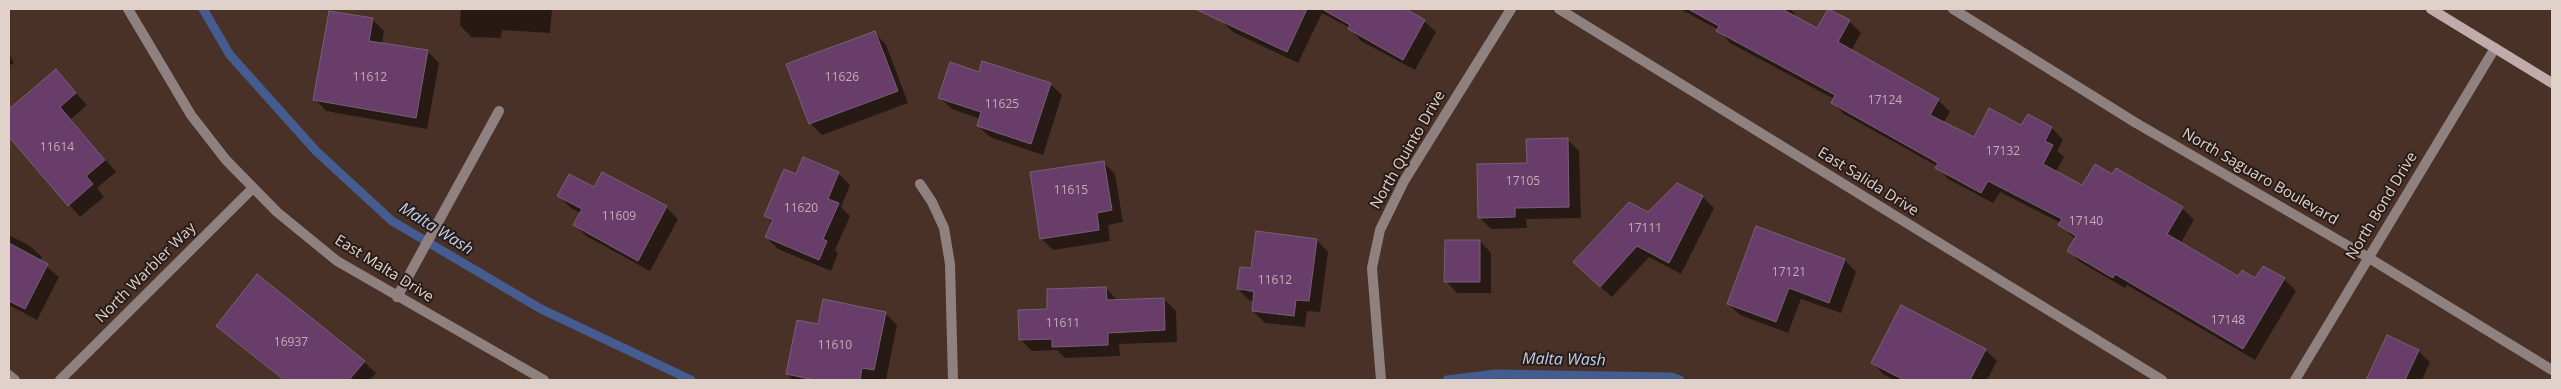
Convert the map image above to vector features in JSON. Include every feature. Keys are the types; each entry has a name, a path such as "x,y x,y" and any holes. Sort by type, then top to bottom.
{"main road":[{"path":"2431,9 2552,83"}],"street":[{"name":"East Malta Drive","path":"128,9 191,115 226,160 277,212 337,261 544,380"},
{"name":"North Quinto Drive","path":"1381,380 1372,268 1380,230 1404,181 1512,9"},
{"name":"East Salida Drive","path":"1559,9 2162,380"},
{"name":"North Saguaro Boulevard","path":"1953,9 2136,123 2369,258 2552,370"},
{"name":"North Bond Drive","path":"2295,380 2495,48"},
{"path":"397,297 499,111"},
{"path":"920,184 932,202 944,228 950,264 954,380"},
{"name":"North Warbler Way","path":"60,380 253,188"},
{"path":"9,375 15,380"}],"building":[{"path":"1195,9 1307,9 1287,52"},
{"path":"1322,9 1406,9 1425,20 1403,60 1348,29 1350,25"},
{"path":"1688,9 1782,9 1817,28 1828,9 1850,20 1838,42 1939,99 1930,115 1974,137 1989,108 2021,125 2028,114 2052,127 2045,141 2053,145 2043,164 2082,185 2095,164 2112,174 2116,168 2183,207 2167,234 2238,276 2242,270 2255,278 2263,266 2285,278 2243,349 2115,274 2113,278 2067,251 2076,236 2058,225 2062,219 1988,181 1981,193 1935,168 1938,163 1831,103 1835,95 1716,31 1719,26"},
{"path":"329,11 373,18 369,41 428,50 416,118 313,100"},
{"path":"875,31 898,91 809,124 786,64"},
{"path":"982,61 1051,83 1031,144 977,126 981,112 938,98 950,62 979,72"},
{"path":"56,69 76,93 60,107 105,160 86,176 93,184 68,206 9,137 9,109"},
{"path":"1568,138 1569,207 1515,208 1515,217 1478,218 1477,164 1527,163 1526,139"},
{"path":"803,157 839,172 828,199 839,203 823,239 827,241 819,260 765,237 773,220 764,216 784,169 796,174"},
{"path":"1104,161 1112,210 1097,213 1099,230 1040,239 1030,172"},
{"path":"602,172 667,206 638,261 573,225 582,209 557,196 569,174 594,187"},
{"path":"1677,183 1703,196 1669,263 1637,246 1600,287 1573,262 1629,202 1648,212"},
{"path":"1756,226 1845,259 1829,303 1789,288 1776,322 1727,304"},
{"path":"1256,231 1317,239 1309,301 1296,300 1294,316 1252,311 1254,291 1237,289 1240,267 1251,268"},
{"path":"1445,240 1480,240 1480,282 1444,282"},
{"path":"9,243 48,264 25,309 9,301"},
{"path":"257,274 365,361 349,380 284,380 216,326"},
{"path":"1106,287 1107,300 1164,298 1165,330 1108,333 1108,345 1052,347 1052,339 1019,340 1018,310 1047,309 1047,289"},
{"path":"823,299 886,312 874,370 862,368 860,380 815,380 786,374 797,320 818,324"},
{"path":"1901,305 1986,349 1970,380 1904,380 1871,363"},
{"path":"2387,335 2419,350 2405,380 2366,380"}],"waterway":[{"name":"Malta Wash","path":"203,9 230,55 316,151 392,221 541,309 691,380"},
{"name":"Malta Wash","path":"1447,380 1496,374 1671,377 1680,380"}]}
